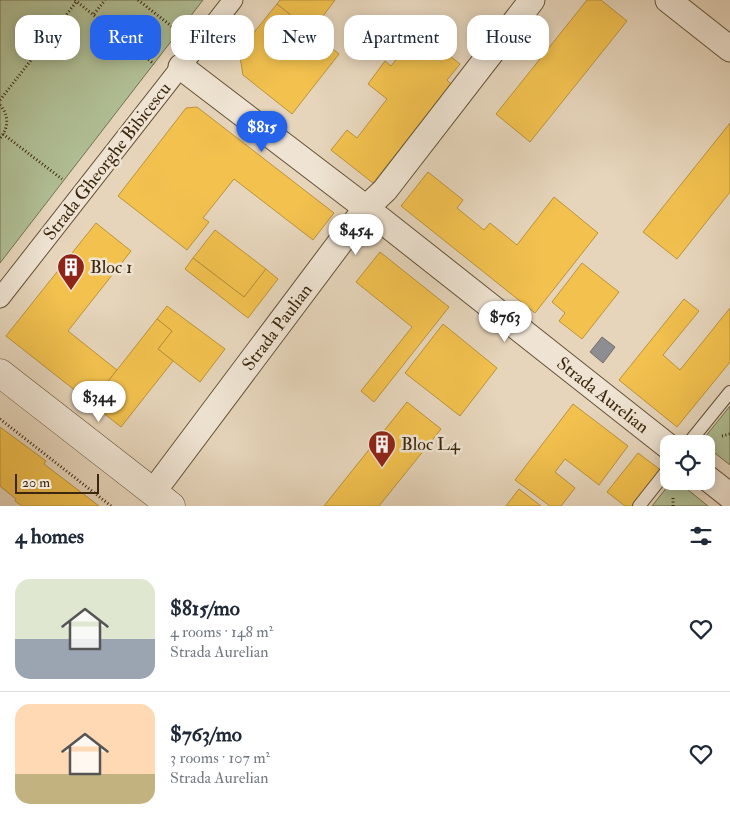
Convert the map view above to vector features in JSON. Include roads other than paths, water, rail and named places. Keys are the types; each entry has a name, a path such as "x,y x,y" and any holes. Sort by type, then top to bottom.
{"street":[{"name":"Strada Gheorghe Bibicescu","path":"0,298 233,0"},
{"name":"Strada Paulian","path":"162,499 366,208 385,190 532,0"},
{"path":"668,0 730,49"},
{"name":"Strada Aurelian","path":"176,73 366,208 660,440"},
{"path":"0,373 162,499"},
{"path":"715,484 730,496"}],"lane":[{"path":"695,435 730,392"},
{"path":"639,506 660,479"}],"place":[{"name":"Bloc 1","path":"71,291"},
{"name":"Bloc L4","path":"382,468"}]}
